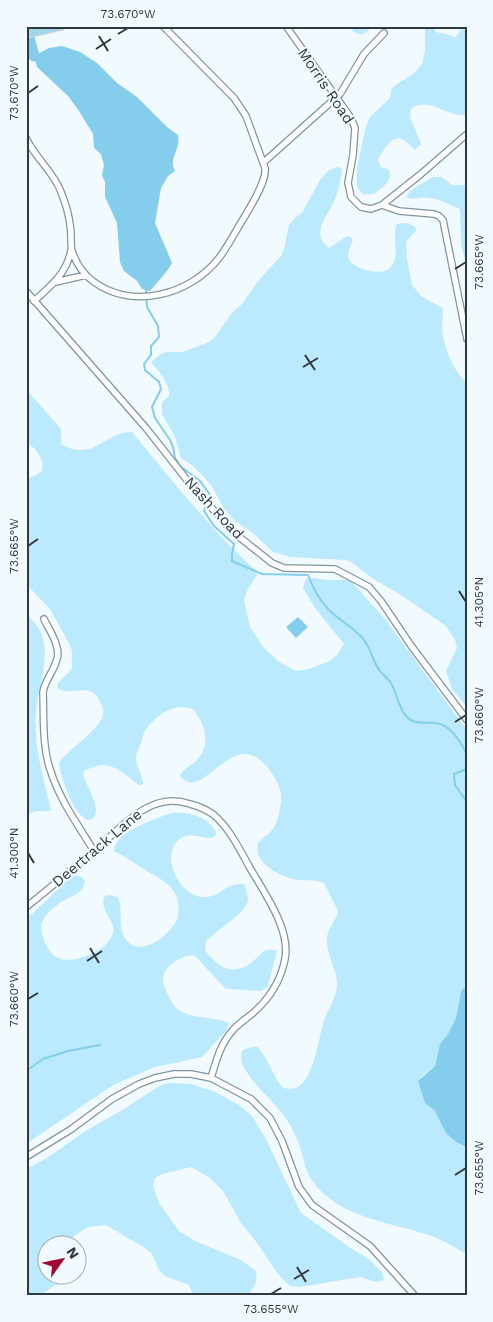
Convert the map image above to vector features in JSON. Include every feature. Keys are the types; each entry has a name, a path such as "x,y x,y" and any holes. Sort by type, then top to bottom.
{"main road":[{"path":"26,34 61,26"}],"street":[{"path":"26,138 32,150 61,190 70,223 72,250 79,265 93,282 112,293 136,297 155,297 194,281 219,258 248,211 266,175 264,162 246,116 234,98 163,26"},
{"name":"Morris Road","path":"286,26 351,118 354,128 353,155 348,183 351,197 361,207 371,209 382,205 399,211 434,214 443,220 467,339"},
{"path":"264,162 340,94 364,54 384,33"},
{"path":"382,205 422,174 467,134"},
{"path":"34,301 56,282 64,270 72,250"},
{"path":"56,282 86,275"},
{"name":"Nash Road","path":"26,291 146,428 187,480 233,532 272,563 284,568 335,569 369,587 381,600 412,647 467,720"},
{"path":"44,619 58,652 57,659 43,692 46,754 50,770 64,801 94,851"},
{"name":"Deertrack Lane","path":"26,907 144,808 176,800 200,807 221,822 236,843 262,888 283,933 286,956 279,978 272,990 254,1012 232,1031 225,1040 210,1078"},
{"path":"26,1157 70,1130 112,1099 139,1084 174,1074 191,1074 210,1078 250,1099 270,1118 282,1141 299,1187 312,1205 370,1246 415,1296"}],"shaded area":[{"path":"349,26 372,26 362,35 354,32"},
{"path":"425,26 432,26 436,32 455,38 463,27 467,26 467,115 460,115 424,104 411,109 410,117 421,144 415,150 402,139 394,139 384,149 378,160 381,167 389,170 388,181 374,194 362,194 357,186 357,168 366,126 370,117 390,98 391,90 394,86 413,74 422,64 425,51"},
{"path":"62,46 80,52 97,63 117,83 137,97 167,127 178,135 178,143 173,160 175,171 168,176 161,188 155,223 172,263 150,291 142,289 137,281 124,271 120,262 117,223 105,197 105,182 102,175 104,165 101,154 94,148 93,134 68,96 37,67 34,56 49,48"},
{"path":"338,167 342,169 338,191 323,221 320,232 324,243 329,248 350,236 353,240 349,259 352,263 362,269 382,272 391,267 394,262 396,252 395,229 397,224 406,223 414,226 417,230 407,240 406,244 412,285 422,297 443,308 442,333 446,349 455,368 467,383 467,707 452,689 446,671 457,648 455,640 446,626 398,593 375,580 351,562 346,560 290,557 273,552 254,534 235,521 223,507 213,488 205,478 193,466 181,458 175,437 162,414 162,402 169,396 169,391 163,378 151,362 166,352 183,352 207,343 214,338 232,313 242,304 259,280 281,256 289,225 302,213 320,180 329,170"},
{"path":"433,177 442,177 452,185 467,185 467,269 461,244 460,209 434,199 412,199 406,197 411,190"},
{"path":"26,389 61,429 61,444 72,449 82,450 91,448 114,436 132,432 224,540 256,571 257,575 248,589 244,600 250,627 264,648 279,662 296,671 309,669 330,661 337,655 344,644 315,608 303,588 306,579 350,580 384,618 467,730 467,987 461,992 456,1018 448,1034 440,1044 435,1066 421,1077 425,1103 435,1111 449,1136 467,1147 467,1254 434,1237 351,1211 337,1204 324,1194 308,1174 298,1141 287,1121 253,1081 243,1065 242,1051 251,1047 257,1047 282,1087 292,1089 301,1085 312,1065 324,1021 337,989 337,978 328,951 327,939 328,932 338,911 324,883 297,880 283,876 269,868 259,857 258,843 274,827 280,808 280,790 271,772 257,758 245,754 232,757 210,774 199,780 189,782 180,776 202,754 206,741 204,728 194,710 181,707 174,708 156,718 144,734 136,757 143,784 139,785 114,768 101,765 93,767 84,771 83,775 95,803 96,809 93,819 88,820 83,817 73,804 62,778 59,763 95,728 100,722 103,711 98,697 93,693 83,690 66,691 58,688 57,684 72,669 70,645 50,609 26,584 26,478 35,476 42,471 43,466 41,457 26,441"},
{"path":"26,614 39,629 45,648 35,725 40,762 51,811 38,811 26,814"},
{"path":"298,617 308,627 296,638 286,627"},
{"path":"172,813 185,813 197,816 208,822 216,832 215,836 211,838 191,835 177,841 171,857 172,866 180,884 187,891 202,897 215,895 237,884 244,884 247,894 248,900 246,905 237,916 206,941 205,950 214,961 225,968 238,969 253,962 265,951 277,950 268,986 261,991 225,988 195,956 185,956 175,961 164,973 163,981 175,1007 189,1015 229,1023 226,1031 202,1057 155,1067 113,1085 26,1144 26,916 33,913 74,875 82,877 85,881 82,889 53,908 41,924 45,943 54,956 65,960 80,958 103,947 108,942 112,936 113,926 103,901 105,896 109,895 118,897 122,930 127,941 140,947 154,943 167,933 178,917 178,904 174,891 162,880 114,851 116,844 128,832 147,822"},
{"path":"467,987 467,1147 456,1142 446,1133 435,1111 425,1103 418,1081 435,1066 440,1044 448,1034 456,1018 461,992"},
{"path":"168,1083 191,1084 215,1092 239,1105 252,1116 265,1137 301,1213 370,1260 382,1272 384,1280 376,1282 360,1277 299,1287 290,1286 278,1274 241,1223 223,1191 210,1178 191,1167 162,1174 155,1178 153,1186 159,1203 179,1231 195,1241 241,1260 256,1271 255,1285 246,1296 194,1296 189,1285 165,1276 159,1270 152,1254 145,1248 106,1225 88,1227 77,1234 38,1234 38,1284 57,1284 39,1296 26,1296 26,1169 47,1158 87,1130 159,1086"}],"waterway":[{"path":"26,27 34,56"},
{"path":"146,289 147,307 158,326 159,337 151,346 151,355 144,364 145,370 159,382 161,389 152,407 155,418 170,440 175,458 180,466 200,481 211,496 210,500"},
{"path":"206,505 204,511 214,526 234,544 232,561 262,574 308,575 325,606 364,640 378,667 392,685 406,716 412,721 441,724 446,727 454,734 467,754"},
{"path":"467,769 454,774 455,785 467,802"},
{"path":"26,1071 43,1059 68,1051 100,1045"}]}
